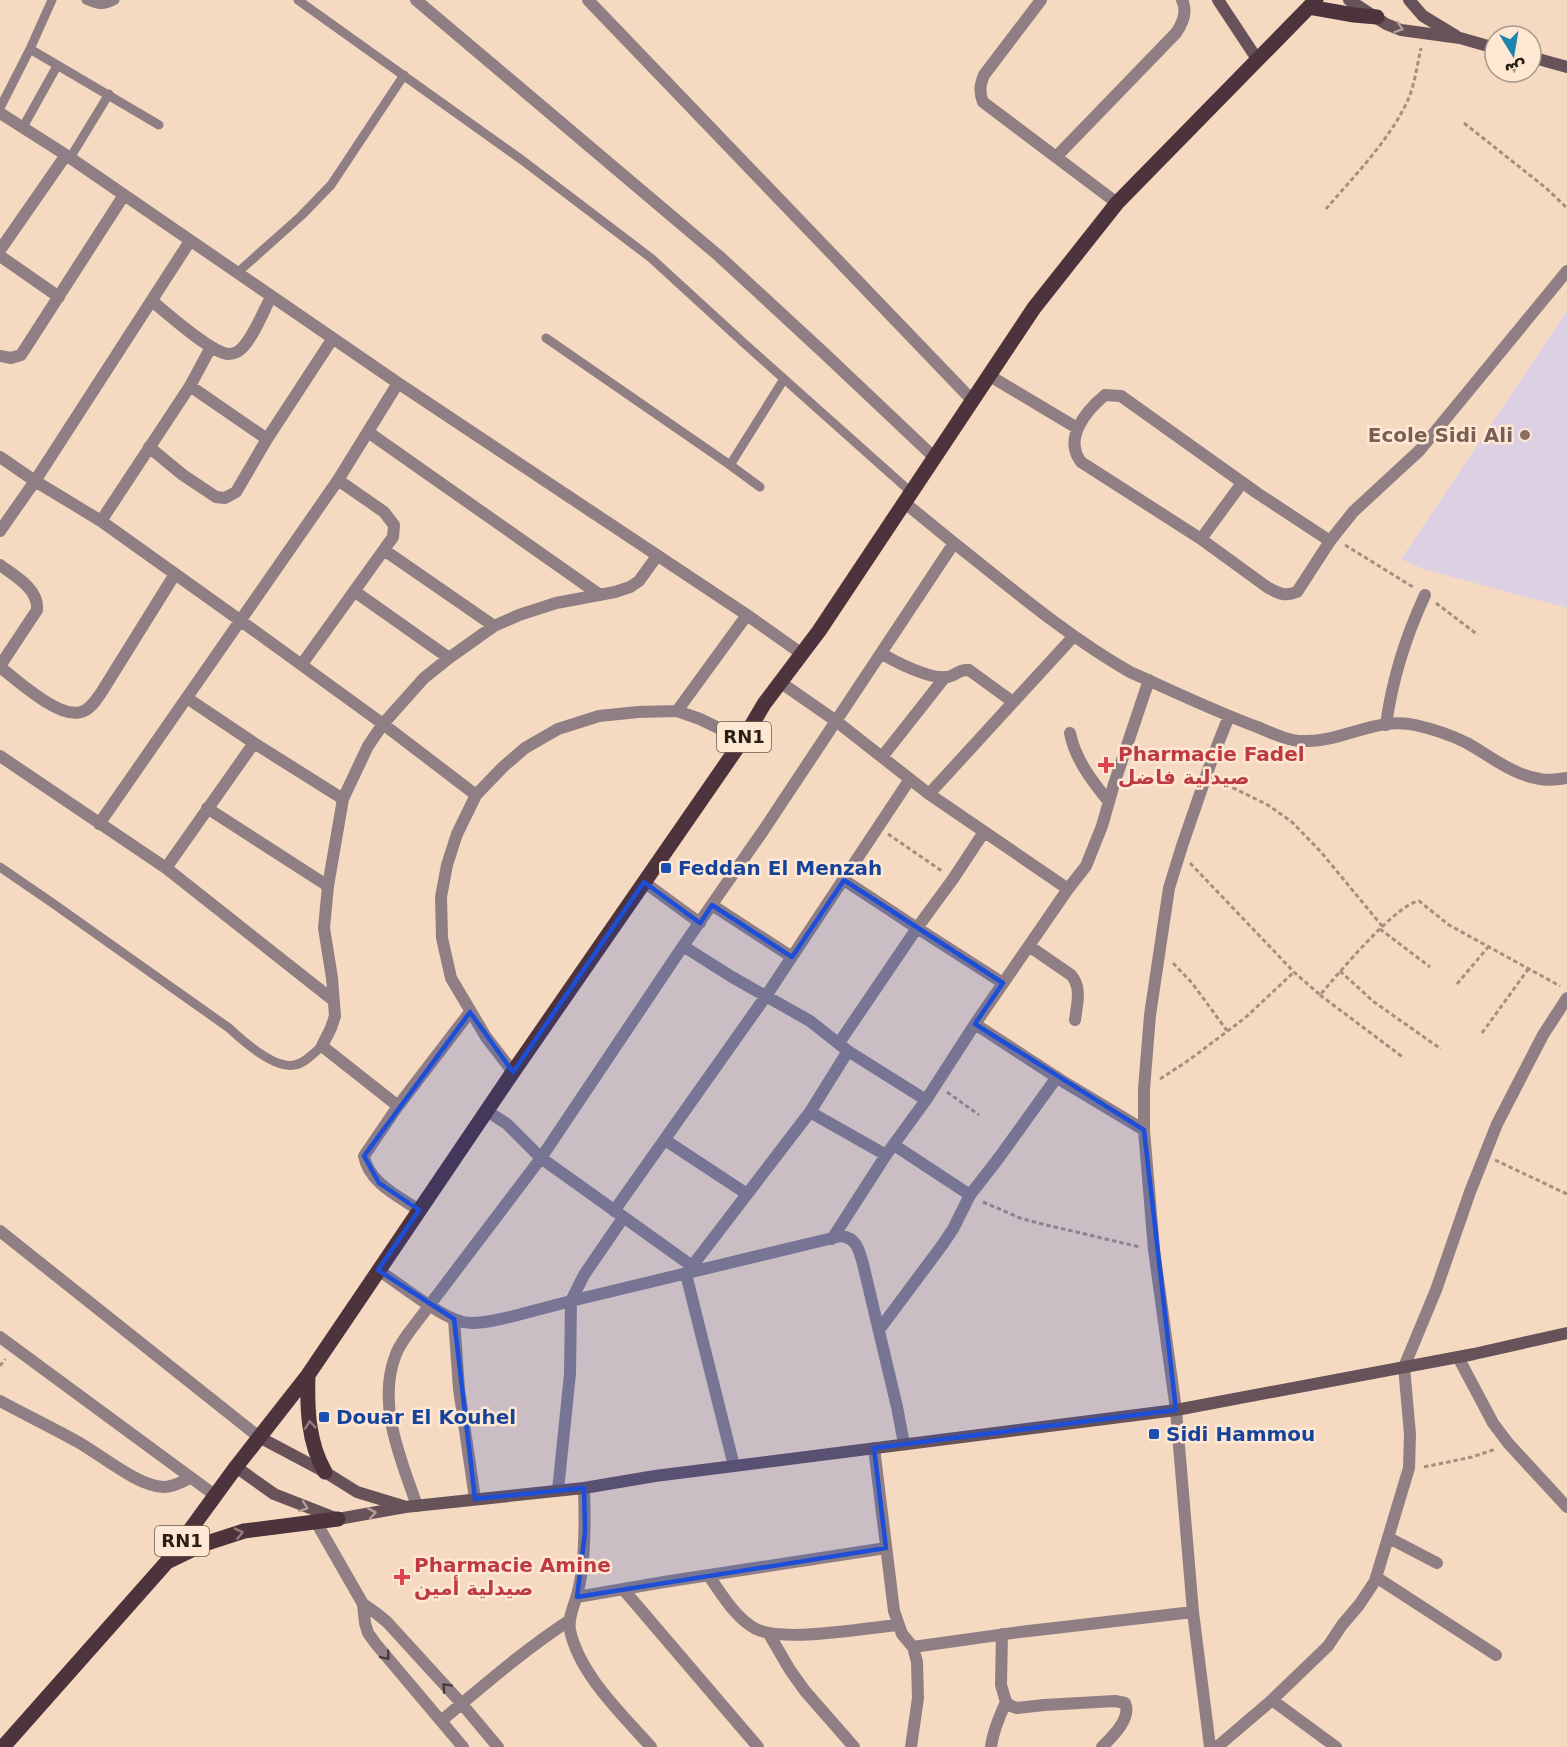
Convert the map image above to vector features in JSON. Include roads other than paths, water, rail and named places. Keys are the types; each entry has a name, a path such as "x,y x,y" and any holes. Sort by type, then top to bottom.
{"main road":[{"path":"1218,0 1257,59"},
{"path":"1349,0 1386,24 1401,30 1460,38 1483,45"},
{"path":"1409,0 1423,16 1460,38"},
{"name":"RN1","path":"3,1747 166,1563 236,1467 308,1375 780,682 819,631 1034,308 1117,204 1312,3"},
{"path":"1312,3 1354,15 1377,17"},
{"path":"1543,60 1567,67"},
{"path":"166,1563 204,1544 244,1531 411,1507 584,1488 655,1476 1176,1410 1458,1357 1567,1333"},
{"path":"308,1375 310,1434 325,1472"},
{"path":"259,1437 357,1492 411,1507"},
{"path":"236,1467 274,1494 338,1519"}],"street":[{"path":"416,0 718,256 935,458"},
{"path":"588,0 973,401"},
{"path":"1041,0 984,75 980,85 980,95 983,102 1117,204"},
{"path":"1056,157 1176,33 1185,16 1182,0"},
{"path":"0,113 68,156 271,297 802,654"},
{"path":"0,250 68,156"},
{"path":"0,356 11,358 21,355 124,195"},
{"path":"0,531 35,481 190,241"},
{"path":"0,255 59,297"},
{"path":"1331,539 1242,483 1121,396 1105,395 1094,404 1077,428 1074,448 1081,462 1201,539 1267,586 1288,596 1297,592 1303,585 1331,539 1353,512 1420,450 1567,271"},
{"path":"152,301 211,347 226,354 233,354 240,351 247,341 271,297"},
{"path":"149,447 183,475 216,496 225,498 236,492 267,439 333,338"},
{"path":"101,521 190,386 211,347"},
{"path":"990,376 1077,428"},
{"path":"99,824 338,480 398,383"},
{"path":"190,386 267,439"},
{"path":"368,432 600,595"},
{"path":"0,457 101,521 302,664 477,795"},
{"path":"302,664 393,537 394,525 390,518 338,480"},
{"path":"1201,539 1242,483"},
{"path":"908,498 954,543 1073,637 1114,663 1229,717 1285,738 1302,741 1320,740 1386,725 1412,724 1442,732 1464,742 1515,771 1538,779 1567,778"},
{"path":"411,1507 392,1428 389,1389 391,1367 396,1352 541,1158 683,946 764,831 954,543"},
{"path":"384,550 494,626"},
{"path":"398,1106 322,1046 335,1016 324,928 328,886 343,799 368,746 383,724 424,678 449,658 494,626 519,615 556,603 630,587 639,581 657,556"},
{"path":"0,565 34,593 38,603 37,610 0,666 65,712 81,712 93,704 175,574"},
{"path":"354,591 449,658"},
{"path":"1386,725 1394,681 1417,612 1425,596"},
{"path":"677,711 747,615"},
{"path":"929,794 1073,637"},
{"path":"881,653 892,660 932,675 948,677 961,670 969,670 1013,702"},
{"path":"882,757 945,677"},
{"path":"832,1239 975,1024 1086,866 1102,826 1149,680"},
{"path":"780,682 836,721 929,794 1068,889"},
{"path":"187,698 254,744 343,799"},
{"path":"513,1072 486,1037 451,978 442,938 441,897 447,865 457,834 477,795 525,748 558,729 599,716 677,711 700,719 739,738 744,738"},
{"path":"1210,1747 1193,1612 1176,1410 1154,1250 1144,1130 1144,1089 1150,1015 1169,888 1229,717"},
{"path":"1070,733 1078,757 1095,786 1109,802"},
{"path":"166,868 254,744"},
{"path":"0,756 166,868 333,1000"},
{"path":"558,1490 570,1374 571,1301 619,1214 665,1140 766,996 910,779"},
{"path":"207,808 328,886"},
{"path":"689,1270 810,1112 844,1047 917,928 984,832"},
{"path":"844,880 1003,983"},
{"path":"644,882 700,923"},
{"path":"712,905 792,957"},
{"path":"683,946 810,1021 844,1047 926,1100"},
{"path":"1029,946 1075,980 1078,988 1075,1020"},
{"path":"1216,1747 1272,1700 1328,1646 1359,1605 1376,1577 1409,1468 1410,1434 1404,1367 1436,1290 1497,1124 1543,1035 1567,998"},
{"path":"419,1210 379,1183 366,1167 364,1156 398,1106 470,1012"},
{"path":"975,1024 1144,1130"},
{"path":"879,1330 943,1244 970,1195 1057,1077"},
{"path":"487,1111 507,1124 541,1158 619,1214 689,1270 734,1466"},
{"path":"810,1112 886,1155"},
{"path":"665,1140 747,1194"},
{"path":"894,1145 970,1195"},
{"path":"0,1231 259,1437"},
{"path":"378,1270 454,1319 469,1323 510,1317 689,1270 841,1236 846,1237 852,1239 857,1245 879,1330 904,1444"},
{"path":"454,1319 459,1389 476,1499"},
{"path":"0,1337 216,1496"},
{"path":"1458,1357 1493,1423 1508,1443 1567,1507"},
{"path":"0,1401 79,1442 120,1469 154,1485 167,1487 190,1478"},
{"path":"874,1448 894,1611 902,1634 913,1647 917,1662 919,1686 911,1747"},
{"path":"584,1488 585,1532 582,1571 570,1620 570,1629 584,1666 605,1695 651,1747"},
{"path":"316,1522 363,1604 368,1633 463,1747"},
{"path":"1389,1538 1437,1563"},
{"path":"577,1597 886,1548"},
{"path":"708,1575 738,1614 756,1629 770,1634 824,1633 898,1625"},
{"path":"1376,1577 1496,1655"},
{"path":"623,1589 758,1747"},
{"path":"363,1604 387,1622 498,1747"},
{"path":"913,1647 1002,1634 1193,1612"},
{"path":"441,1721 530,1647 570,1620"},
{"path":"770,1634 805,1691 854,1747"},
{"path":"1002,1634 1002,1685 1006,1702 1011,1706 1017,1708 1115,1701 1125,1703 1127,1709 1125,1720 1102,1747"},
{"path":"1272,1700 1336,1747"},
{"path":"991,1747 998,1719 1006,1702"}],"lane":[{"path":"0,108 52,0"},
{"path":"86,0 107,5 115,0"},
{"path":"298,0 522,160 651,258 784,379 908,498"},
{"path":"30,49 159,125"},
{"path":"23,127 57,66"},
{"path":"237,273 301,216 331,185 404,75"},
{"path":"68,156 108,94"},
{"path":"546,338 760,487"},
{"path":"730,465 784,379"},
{"path":"0,867 228,1028 256,1051 278,1063 294,1065 305,1060 322,1046"}],"place":[{"name":"Ecole Sidi Ali","path":"1525,435"},
{"name":"Pharmacie Fadel صيدلية فاضل","path":"1106,765"},
{"name":"Feddan El Menzah","path":"666,868"},
{"name":"Douar El Kouhel","path":"324,1417"},
{"name":"Sidi Hammou","path":"1154,1434"},
{"name":"Pharmacie Amine صيدلية أمين","path":"402,1577"}]}
